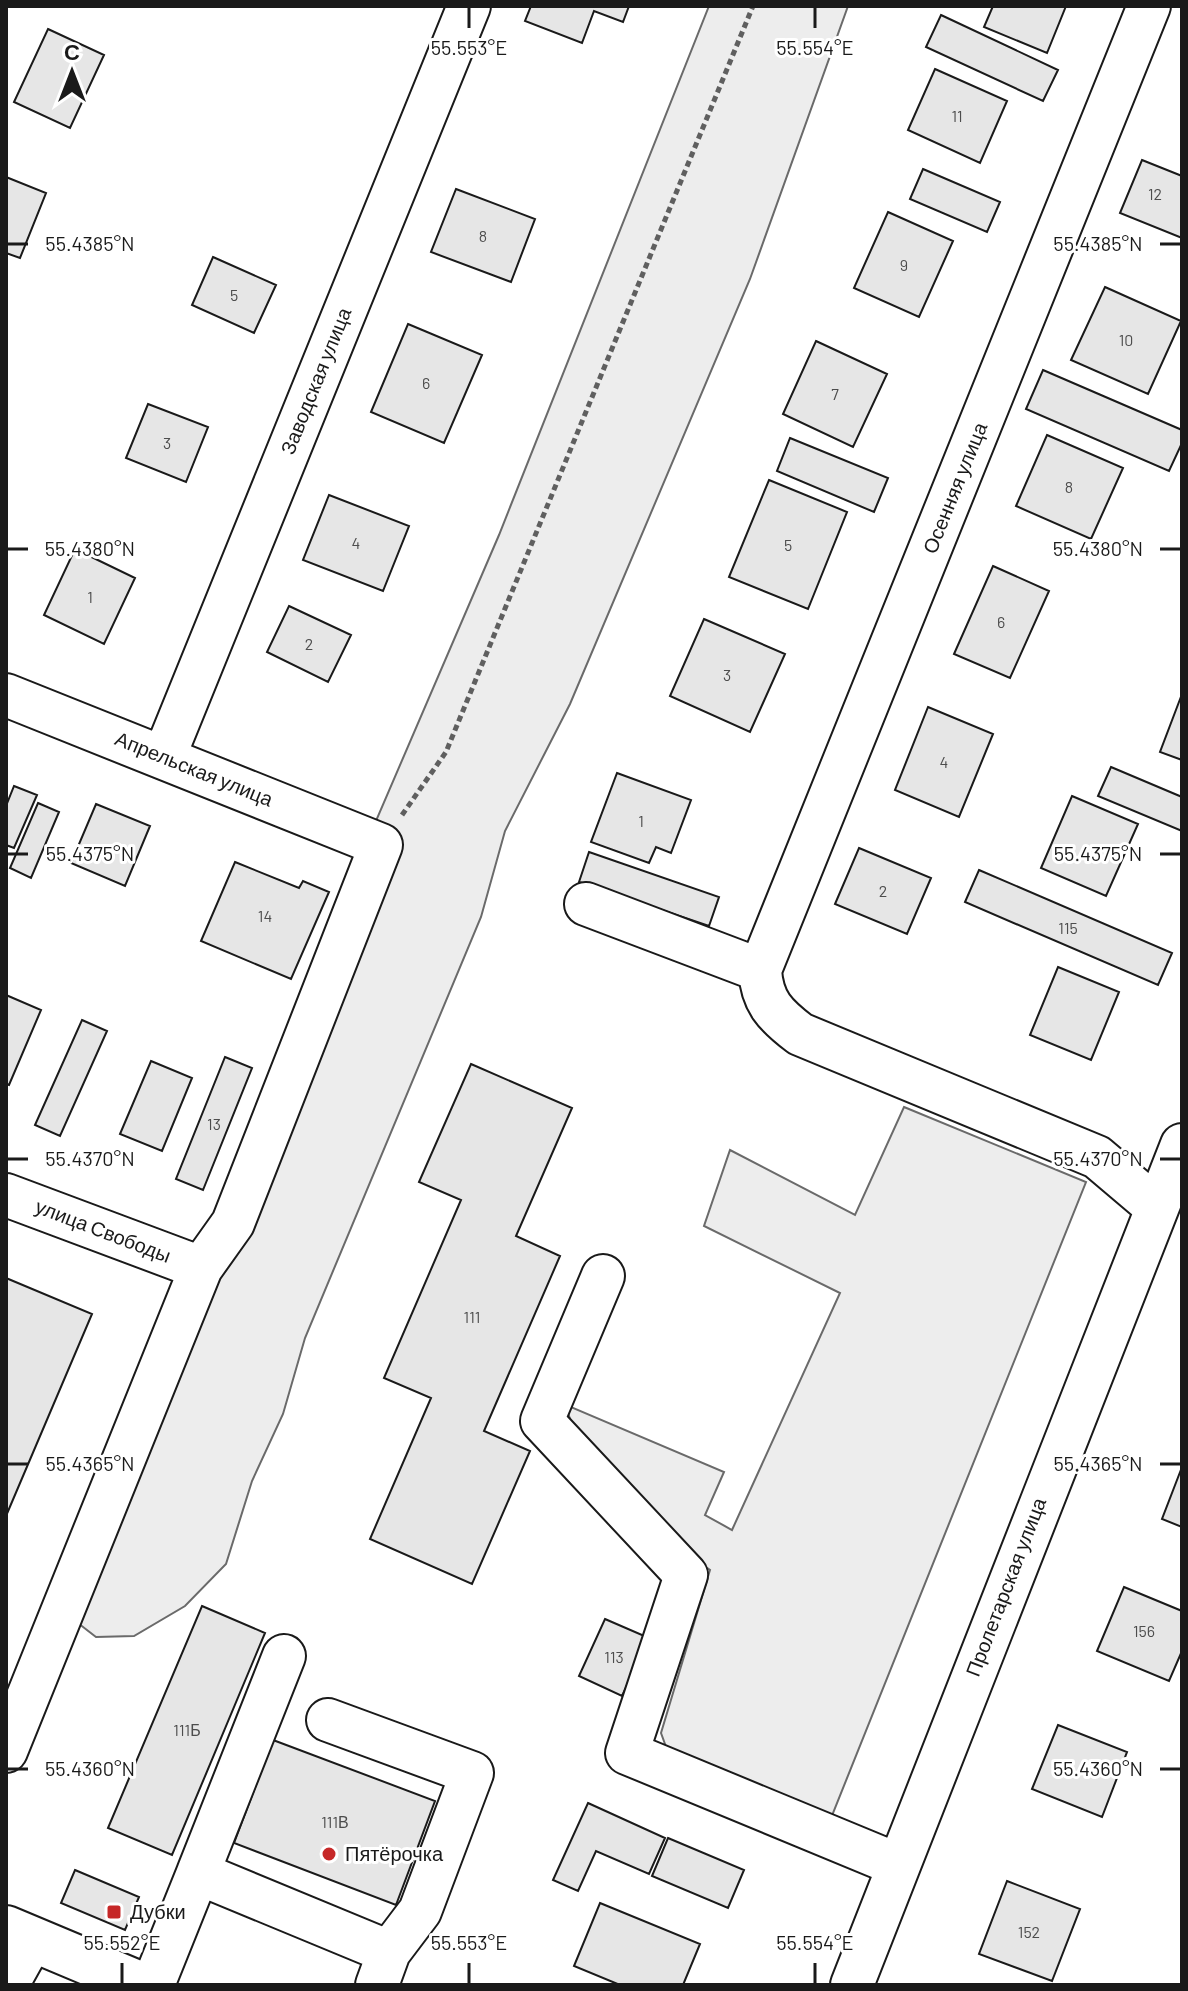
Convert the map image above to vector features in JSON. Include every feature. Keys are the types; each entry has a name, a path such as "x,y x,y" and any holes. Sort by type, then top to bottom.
{"main road":[{"path":"19,1934 142,1985"}],"street":[{"name":"Заводская улица","path":"164,757 469,6"},
{"name":"Осенняя улица","path":"760,970 1149,6"},
{"name":"Апрельская улица","path":"6,695 381,845"},
{"path":"6,1751 201,1268 233,1223 381,845"},
{"path":"586,904 760,970 762,993 776,1016 800,1034 1097,1157 1156,1207"},
{"name":"Пролетарская улица","path":"852,1985 1182,1145"},
{"name":"улица Свободы","path":"7,1197 201,1268"},
{"path":"603,1276 542,1421 686,1575 627,1753 898,1865"},
{"path":"153,1985 284,1656"},
{"path":"198,1873 383,1968 420,1911 472,1773 328,1720"},
{"path":"7,1985 19,1934"}],"path":[{"path":"381,845 446,752 753,6"}],"shaded area":[{"path":"709,6 848,6 750,279 570,704 505,831 481,917 305,1338 283,1414 252,1481 226,1564 185,1606 134,1636 96,1637 74,1620 357,865 499,535"},
{"path":"904,1107 1086,1182 825,1833 669,1755 661,1733 710,1570 626,1512 589,1465 564,1404 724,1472 705,1515 732,1530 840,1293 704,1226 730,1150 855,1215"}],"building":[{"path":"531,6 629,6 623,22 594,11 582,43 525,21"},
{"path":"993,6 1066,6 1047,53 984,27"},
{"path":"941,15 1058,70 1043,101 926,47"},
{"path":"48,29 104,55 70,128 14,102"},
{"path":"935,69 1007,101 980,163 908,130"},
{"path":"1142,160 1182,176 1182,238 1120,213"},
{"path":"923,169 1000,202 987,232 910,199"},
{"path":"6,177 46,193 20,258 6,253"},
{"path":"456,189 535,219 511,282 431,252"},
{"path":"888,212 953,241 919,317 854,288"},
{"path":"213,257 276,285 254,333 192,305"},
{"path":"1105,287 1181,321 1148,394 1071,360"},
{"path":"408,324 482,355 444,443 371,412"},
{"path":"816,341 887,374 853,447 783,414"},
{"path":"1043,370 1182,430 1182,443 1169,471 1026,409"},
{"path":"148,404 208,427 186,482 126,458"},
{"path":"1047,435 1123,468 1091,539 1016,506"},
{"path":"790,438 888,478 874,512 777,471"},
{"path":"769,480 847,512 808,609 729,577"},
{"path":"329,495 409,526 383,591 303,560"},
{"path":"75,549 135,578 104,644 44,615"},
{"path":"993,566 1049,591 1010,678 954,654"},
{"path":"289,606 351,635 328,682 267,652"},
{"path":"704,619 785,654 750,732 670,696"},
{"path":"1182,694 1182,760 1160,752"},
{"path":"928,707 993,734 959,817 895,790"},
{"path":"1111,767 1182,797 1182,831 1098,796"},
{"path":"617,773 691,800 671,853 656,847 649,863 591,842"},
{"path":"14,786 37,795 14,848 6,845 6,806"},
{"path":"1072,796 1138,824 1106,896 1041,868"},
{"path":"38,803 59,812 31,878 10,868"},
{"path":"96,804 150,826 125,886 71,863"},
{"path":"859,848 931,878 907,934 835,904"},
{"path":"589,852 719,897 709,926 579,882"},
{"path":"235,862 299,888 303,881 329,892 291,979 201,941"},
{"path":"979,870 1172,953 1158,985 965,902"},
{"path":"1058,967 1119,992 1091,1060 1030,1035"},
{"path":"6,995 41,1010 9,1085 6,1084"},
{"path":"82,1020 107,1031 60,1136 35,1125"},
{"path":"225,1057 252,1068 203,1190 176,1179"},
{"path":"151,1061 192,1078 162,1151 120,1134"},
{"path":"471,1064 572,1108 516,1236 560,1256 484,1431 530,1451 472,1584 370,1539 431,1398 384,1378 461,1200 419,1182"},
{"path":"6,1278 92,1314 6,1516"},
{"path":"1182,1467 1182,1527 1162,1519"},
{"path":"1124,1587 1182,1611 1182,1651 1169,1681 1097,1651"},
{"path":"202,1606 265,1633 172,1855 108,1828"},
{"path":"605,1619 649,1638 622,1696 579,1676"},
{"path":"1058,1725 1127,1752 1102,1817 1032,1789"},
{"path":"273,1740 435,1801 396,1905 234,1843"},
{"path":"588,1803 665,1838 649,1874 596,1851 578,1891 553,1880"},
{"path":"668,1838 744,1870 728,1908 652,1876"},
{"path":"75,1870 139,1897 125,1930 61,1903"},
{"path":"1007,1881 1080,1909 1052,1981 979,1954"},
{"path":"600,1903 700,1944 683,1985 620,1985 574,1966"}],"place":[{"name":"Пятёрочка","path":"329,1854"},
{"name":"Дубки","path":"114,1912"}]}
